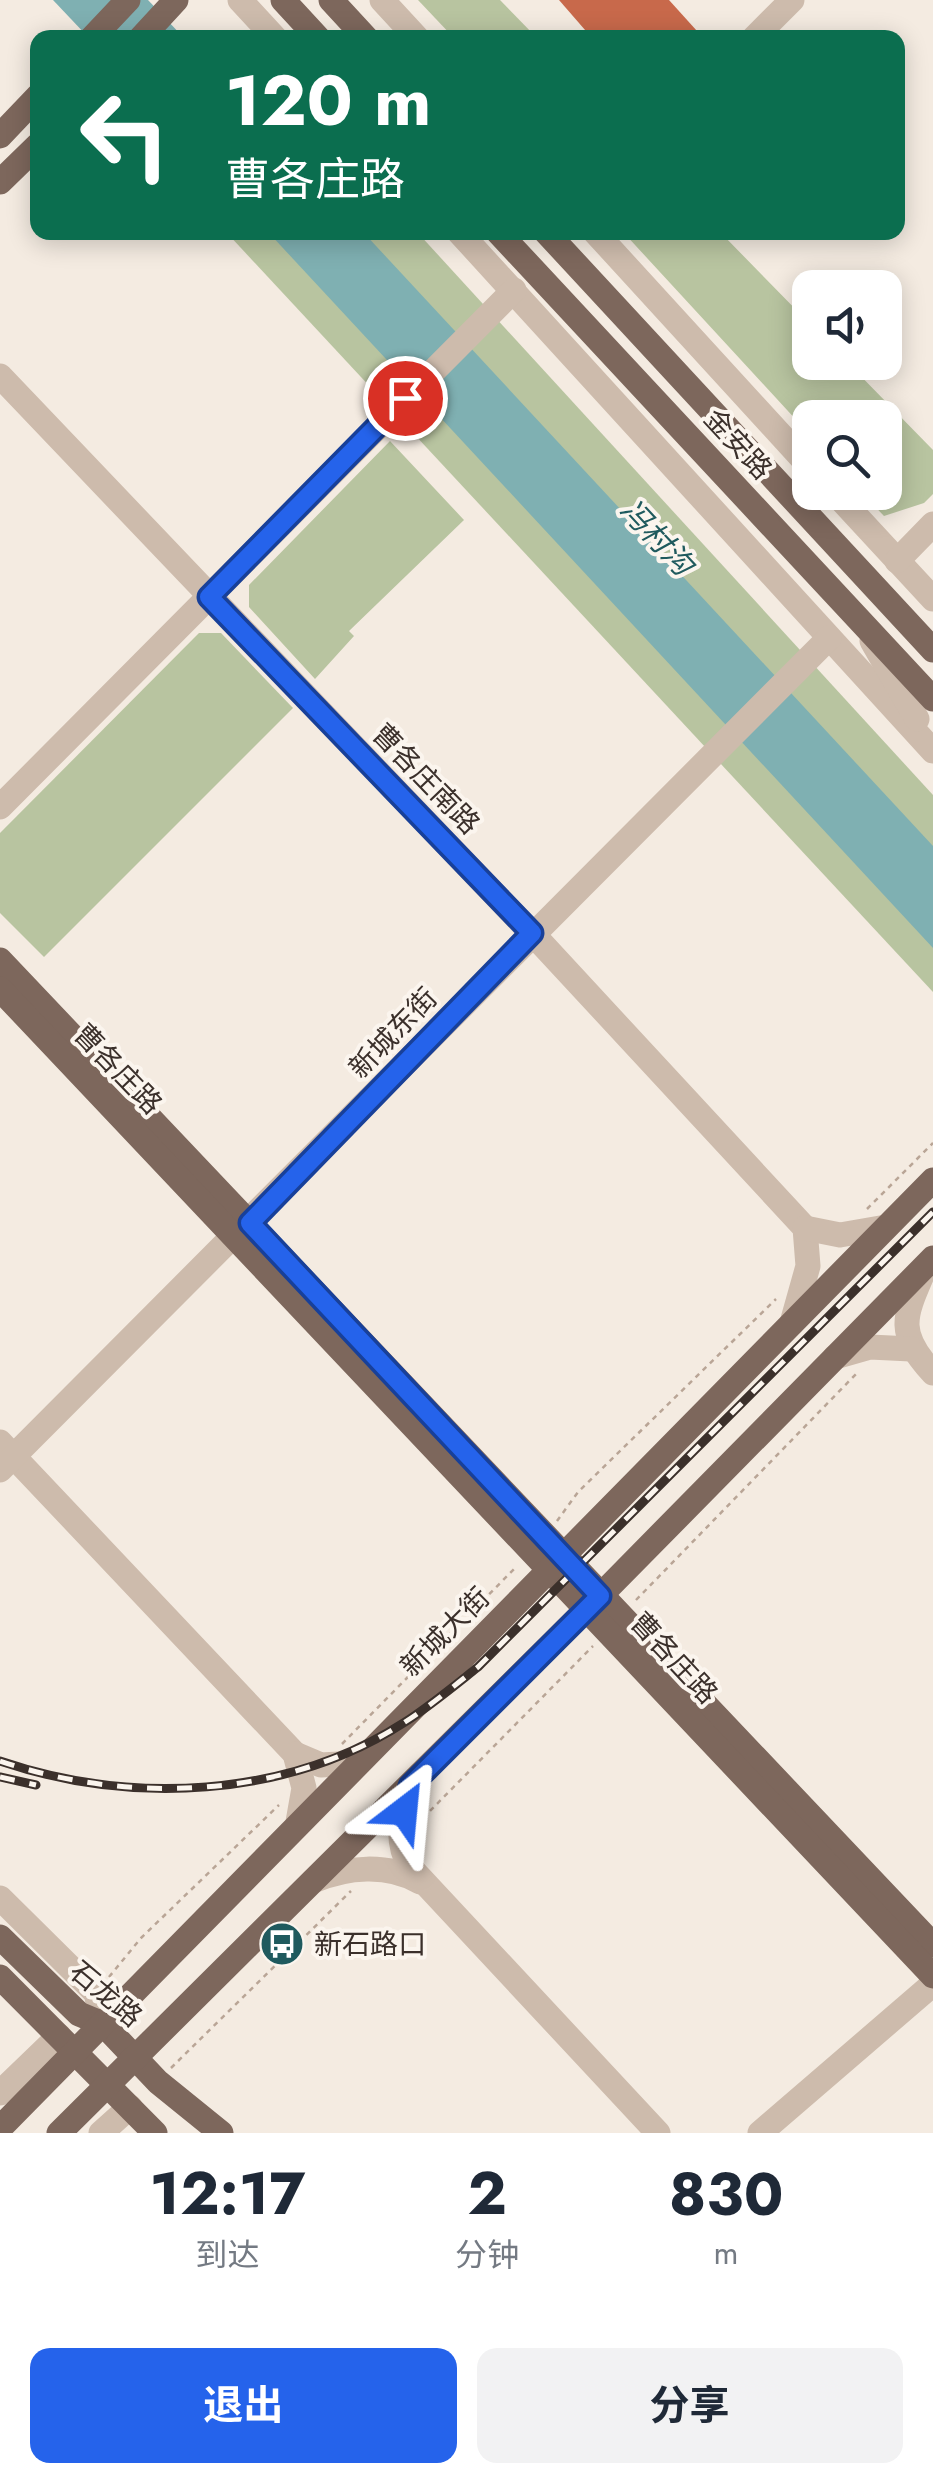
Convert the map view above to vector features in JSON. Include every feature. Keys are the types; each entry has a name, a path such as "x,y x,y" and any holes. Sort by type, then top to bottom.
{"main road":[{"path":"100,30 128,0"},
{"path":"148,30 176,0"},
{"path":"283,0 311,30"},
{"path":"331,0 359,30"},
{"path":"0,136 30,104"},
{"path":"0,182 30,153"},
{"name":"金安路","path":"506,240 933,698"},
{"name":"金安路","path":"554,240 933,650"},
{"name":"曹各庄路","path":"0,960 243,1230 547,1554 933,1945"},
{"name":"曹各庄路","path":"0,989 243,1230"},
{"name":"新城大街","path":"0,2128 67,2044 102,2024 356,1763 547,1554 792,1322 876,1218 933,1180"},
{"path":"59,2133 594,1603 930,1261"},
{"name":"曹各庄路","path":"614,1624 933,1976"},
{"name":"石龙路","path":"0,1937 79,2014 102,2024 158,2082 221,2133"},
{"path":"0,1977 155,2133"}],"street":[{"path":"240,0 267,30"},
{"path":"382,0 410,30"},
{"path":"762,30 792,0"},
{"path":"467,240 933,749"},
{"path":"603,240 792,446"},
{"path":"0,807 514,290"},
{"name":"曹各庄南路","path":"0,376 532,933 804,1228"},
{"path":"850,510 933,599"},
{"path":"896,561 933,524"},
{"path":"854,611 933,749"},
{"name":"新城东街","path":"4,1456 243,1230 532,933 829,638"},
{"path":"792,1322 808,1266 804,1228 840,1235 876,1218"},
{"path":"930,1261 907,1318 911,1349 933,1373"},
{"path":"835,1358 870,1348 911,1349"},
{"path":"4,1456 312,1773"},
{"path":"312,1773 356,1763"},
{"path":"298,1822 312,1773"},
{"path":"410,1786 400,1842 420,1882 658,2133"},
{"path":"313,1881 336,1872 373,1869 420,1882"},
{"path":"0,1898 96,1993 102,2024"},
{"path":"760,2133 933,1984"},
{"path":"0,2093 67,2044"},
{"path":"100,2133 130,2107"}],"path":[{"path":"876,1218 933,1143"},
{"name":"新城大街","path":"96,1993 142,1938 547,1554 578,1492 781,1293"},
{"path":"400,1842 614,1624 667,1562 856,1374"},
{"path":"158,2082 373,1869"}],"green space":[{"path":"418,0 500,0 529,30 446,30"},
{"path":"234,240 424,240 933,795 933,992"},
{"path":"630,240 728,240 792,306 792,380 865,380 884,400 792,400 792,415"},
{"path":"902,418 933,450 933,494 924,503 884,516 878,510 902,510"},
{"path":"390,441 464,520 349,631 354,636 315,679 249,607 249,585"},
{"path":"199,633 221,633 293,708 44,957 0,913 0,833"}],"water":[{"path":"53,0 148,0 176,30 81,30"},
{"path":"276,240 370,240 933,846 933,948"}],"building":[{"path":"559,0 669,0 696,30 585,30"}],"railway":[{"path":"0,1761 101,1784 207,1787 259,1780 310,1767 359,1748 405,1722 478,1667 933,1212"},
{"path":"0,1777 36,1785"}],"place":[{"name":"新石路口","path":"282,1944"}],"route":[{"path":"404,1811 410,1786 600,1596 250,1223 532,933 209,597 405,398"}],"water label":[{"name":"冯村沟","path":"657,537"}]}
